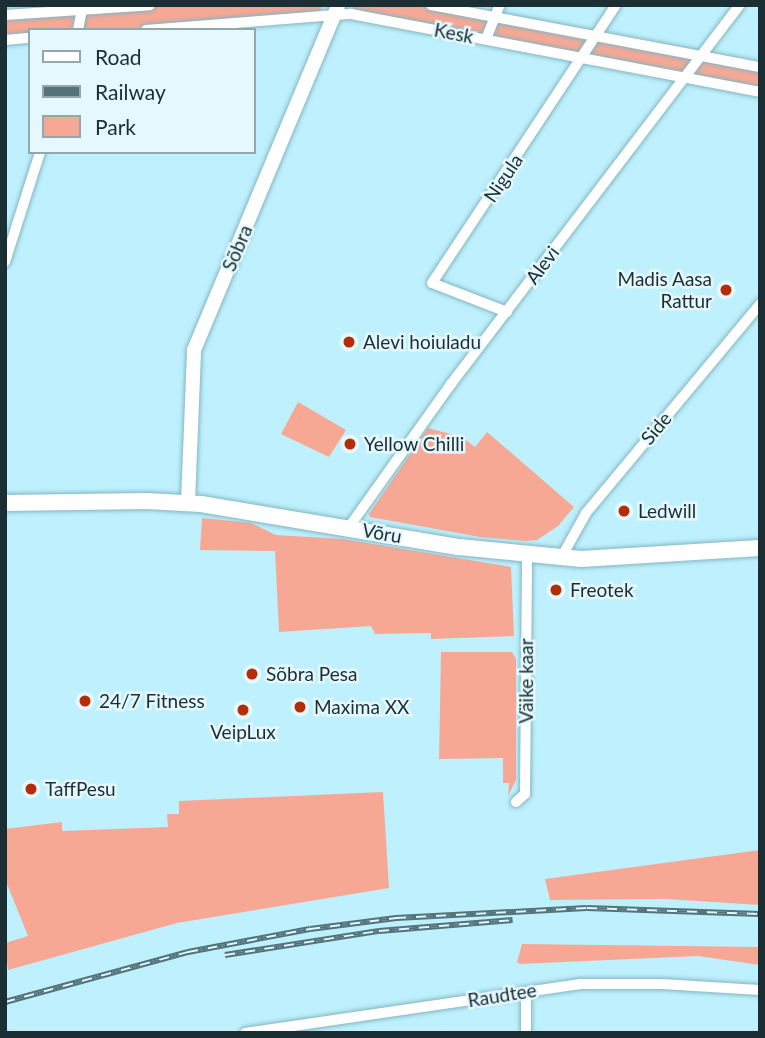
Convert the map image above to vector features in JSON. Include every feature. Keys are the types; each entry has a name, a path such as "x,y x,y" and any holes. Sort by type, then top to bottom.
{"main road":[{"name":"Võru","path":"5,503 188,502 527,556 581,559 760,548"}],"street":[{"path":"5,15 83,7 150,5"},
{"name":"Kesk","path":"431,5 760,68"},
{"path":"486,39 500,5"},
{"name":"Nigula","path":"506,312 432,283 616,5"},
{"name":"Alevi","path":"349,527 399,454 740,5"},
{"path":"78,28 83,7"},
{"name":"Kesk","path":"164,28 336,10 760,92"},
{"name":"Sõbra","path":"188,502 194,350 336,10"},
{"path":"5,40 28,38"},
{"path":"5,262 39,154"},
{"name":"Side","path":"561,558 586,513 760,304"},
{"name":"Väike kaar","path":"516,802 525,794 527,556"},
{"name":"Raudtee","path":"245,1033 526,992 622,983 760,990"},
{"path":"526,992 526,1033"}],"green space":[{"path":"150,5 324,5 315,17 172,28 28,28 28,38 5,40 5,15"},
{"path":"354,5 431,5 760,67 760,92 351,14"},
{"path":"298,402 346,430 329,457 281,434"},
{"path":"428,428 462,437 475,447 487,432 574,507 558,526 537,540 526,541 480,537 370,517 369,514"},
{"path":"202,518 251,523 276,535 343,539 511,567 514,636 431,639 431,633 375,634 371,626 279,632 275,551 200,550"},
{"path":"441,652 512,652 516,659 516,780 508,796 509,783 503,783 503,758 439,759"},
{"path":"383,792 389,888 177,923 8,970 5,943 28,936 5,879 5,829 62,822 62,831 168,827 167,814 179,814 179,801"},
{"path":"760,850 760,905 666,899 550,900 545,879"},
{"path":"522,944 760,947 760,965 698,956 520,964 517,962"}],"railway":[{"path":"5,1002 188,952 310,929 396,918 587,908 760,914"},
{"path":"225,955 379,931 513,920"}],"place":[{"name":"Madis Aasa Rattur","path":"726,290"},
{"name":"Alevi hoiuladu","path":"349,342"},
{"name":"Yellow Chilli","path":"350,444"},
{"name":"Ledwill","path":"624,511"},
{"name":"Freotek","path":"556,590"},
{"name":"Sõbra Pesa","path":"252,674"},
{"name":"24/7 Fitness","path":"85,701"},
{"name":"Maxima XX","path":"300,707"},
{"name":"VeipLux","path":"243,710"},
{"name":"TaffPesu","path":"31,789"}]}
